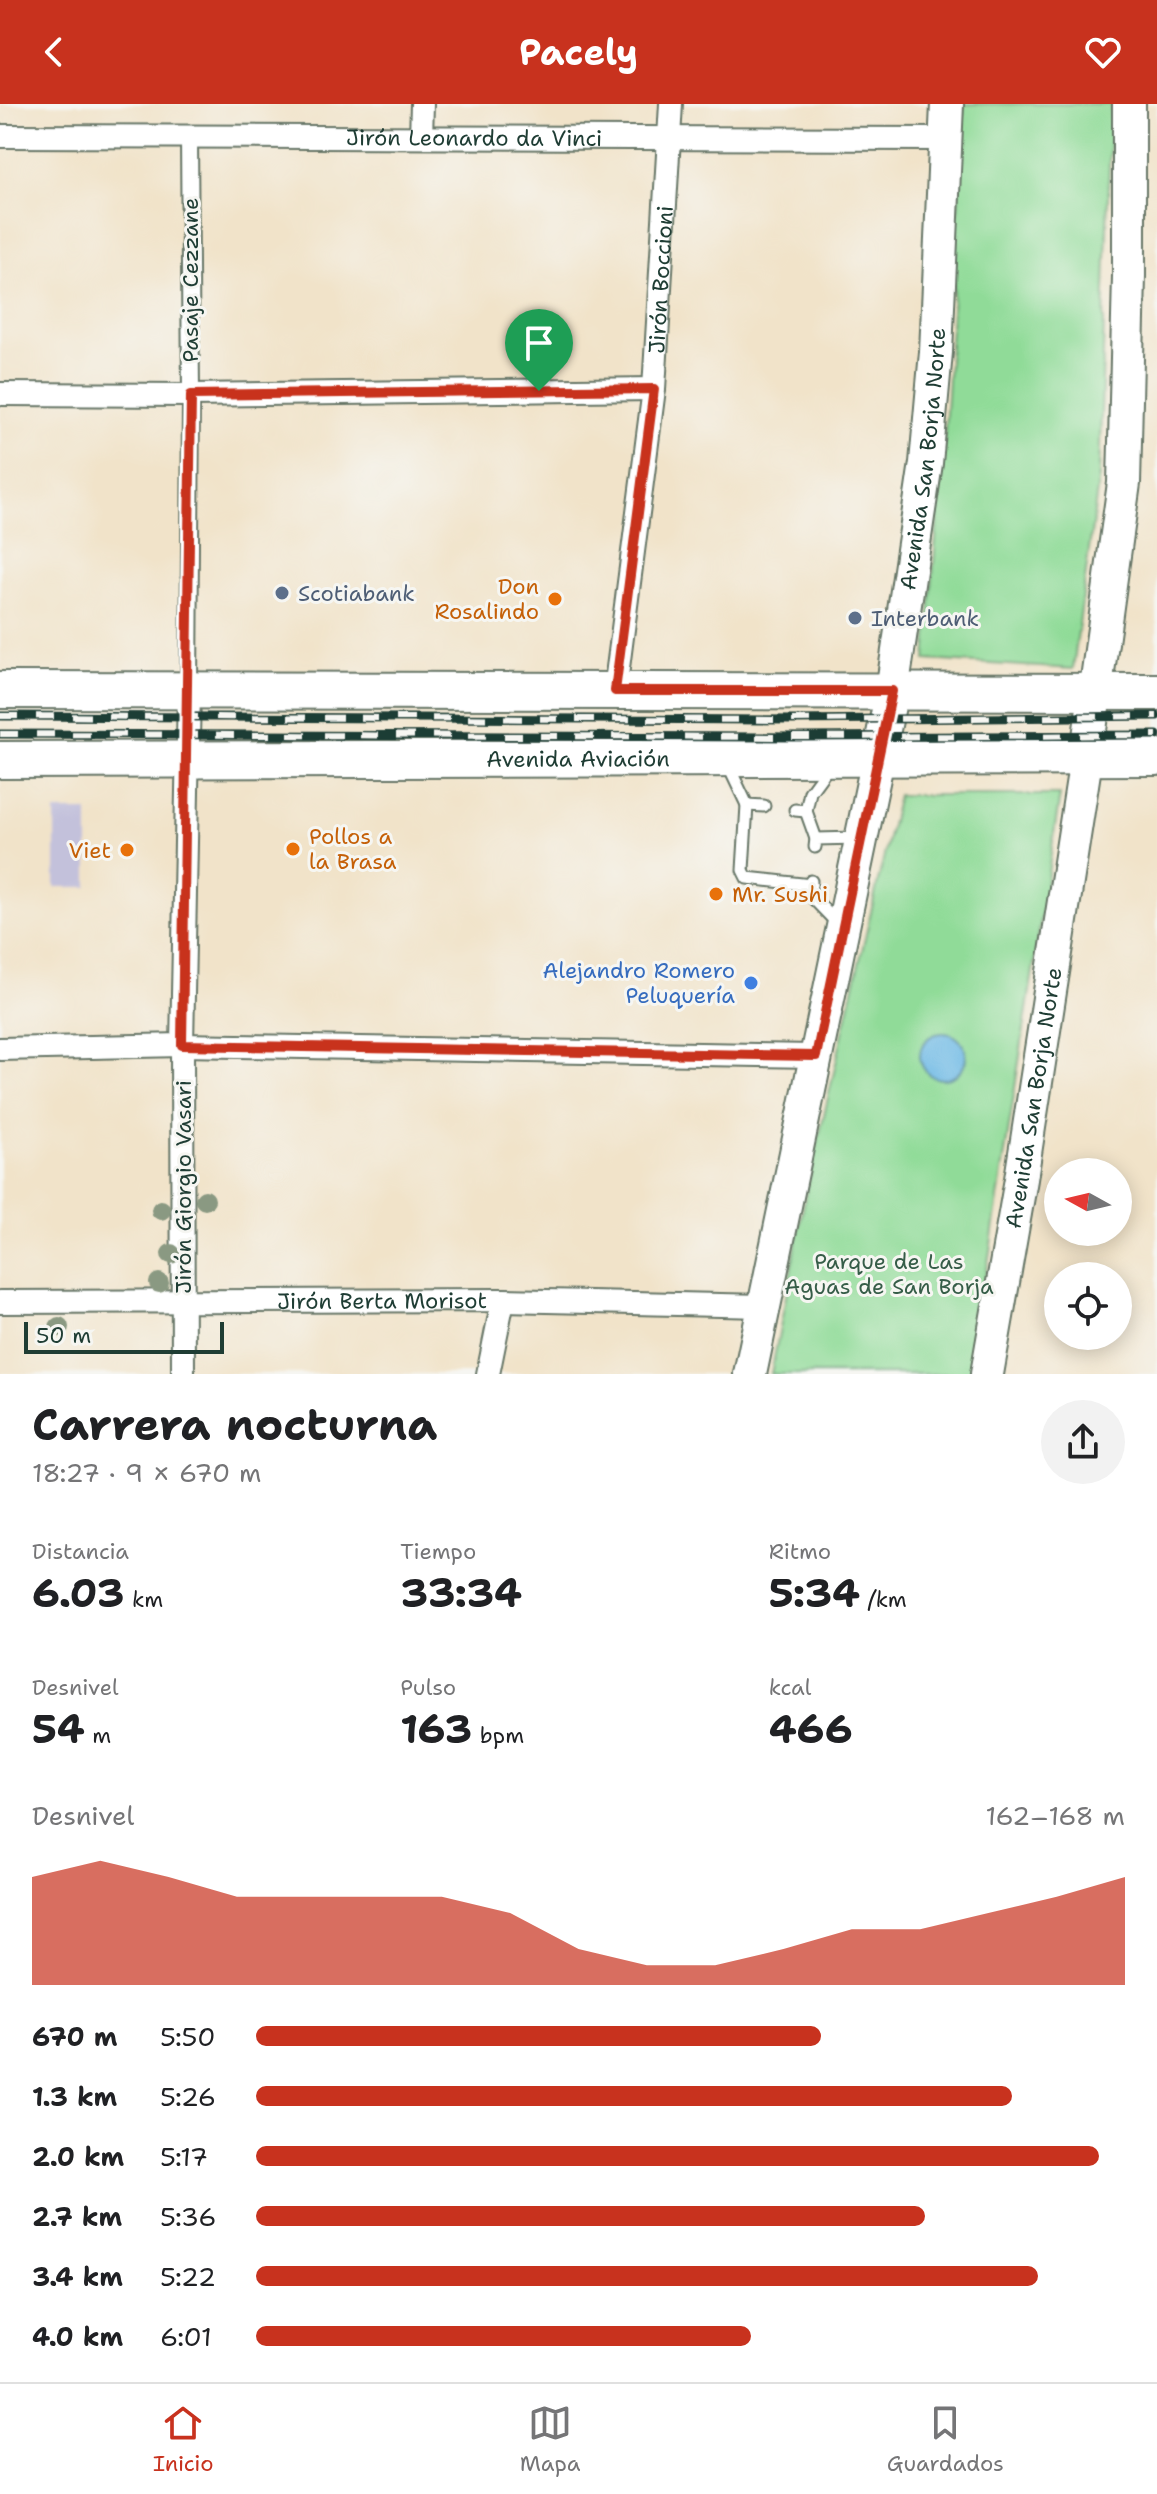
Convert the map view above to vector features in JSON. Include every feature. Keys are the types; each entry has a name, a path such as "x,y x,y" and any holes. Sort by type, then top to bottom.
{"main road":[{"name":"Avenida San Borja Norte","path":"750,1374 892,691 926,463 936,352 947,104"},
{"name":"Avenida San Borja Norte","path":"987,1374 1021,1179 1086,759 1124,483 1129,104"},
{"path":"0,690 1157,692"},
{"name":"Avenida Aviación","path":"0,760 1157,757"}],"street":[{"path":"421,137 422,104"},
{"name":"Jirón Boccioni","path":"615,691 654,389 671,104"},
{"name":"Jirón Leonardo da Vinci","path":"0,136 946,139"},
{"name":"Pasaje Cezzane","path":"187,759 191,395 189,137"},
{"path":"0,394 191,395 654,389"},
{"name":"Jirón Giorgio Vasari","path":"183,1374 182,1045 187,759"},
{"path":"0,1049 182,1045 816,1056"},
{"path":"488,1374 503,1300"},
{"name":"Jirón Berta Morisot","path":"0,1302 503,1300 764,1306"}],"lane":[{"path":"724,757 747,805 743,870 747,878 811,882 810,895 843,930"},
{"path":"836,757 810,792 801,811 816,843 863,838"},
{"path":"747,805 764,806"}],"shaded area":[{"path":"55,811 88,811 88,887 55,887"}],"green space":[{"path":"964,104 1111,104 1099,475 1073,669 926,660 945,429"},
{"name":"Parque de Las Aguas de San Borja","path":"898,795 1060,795 971,1374 771,1374 806,1193"}],"water":[{"path":"943,1033 959,1040 966,1056 959,1072 943,1079 927,1072 920,1056 927,1040"}],"railway":[{"path":"0,716 794,720 1157,716"},
{"path":"0,734 1157,735"}],"place":[{"name":"Scotiabank","path":"282,593"},
{"name":"Don Rosalindo","path":"555,599"},
{"name":"Interbank","path":"855,618"},
{"name":"Pollos a la Brasa","path":"293,849"},
{"name":"Viet","path":"127,850"},
{"name":"Mr. Sushi","path":"716,894"},
{"name":"Alejandro Romero Peluquería","path":"751,983"}],"route":[{"path":"654,389 615,691 892,691 816,1056 182,1045 191,395 539,391 654,389"}]}
